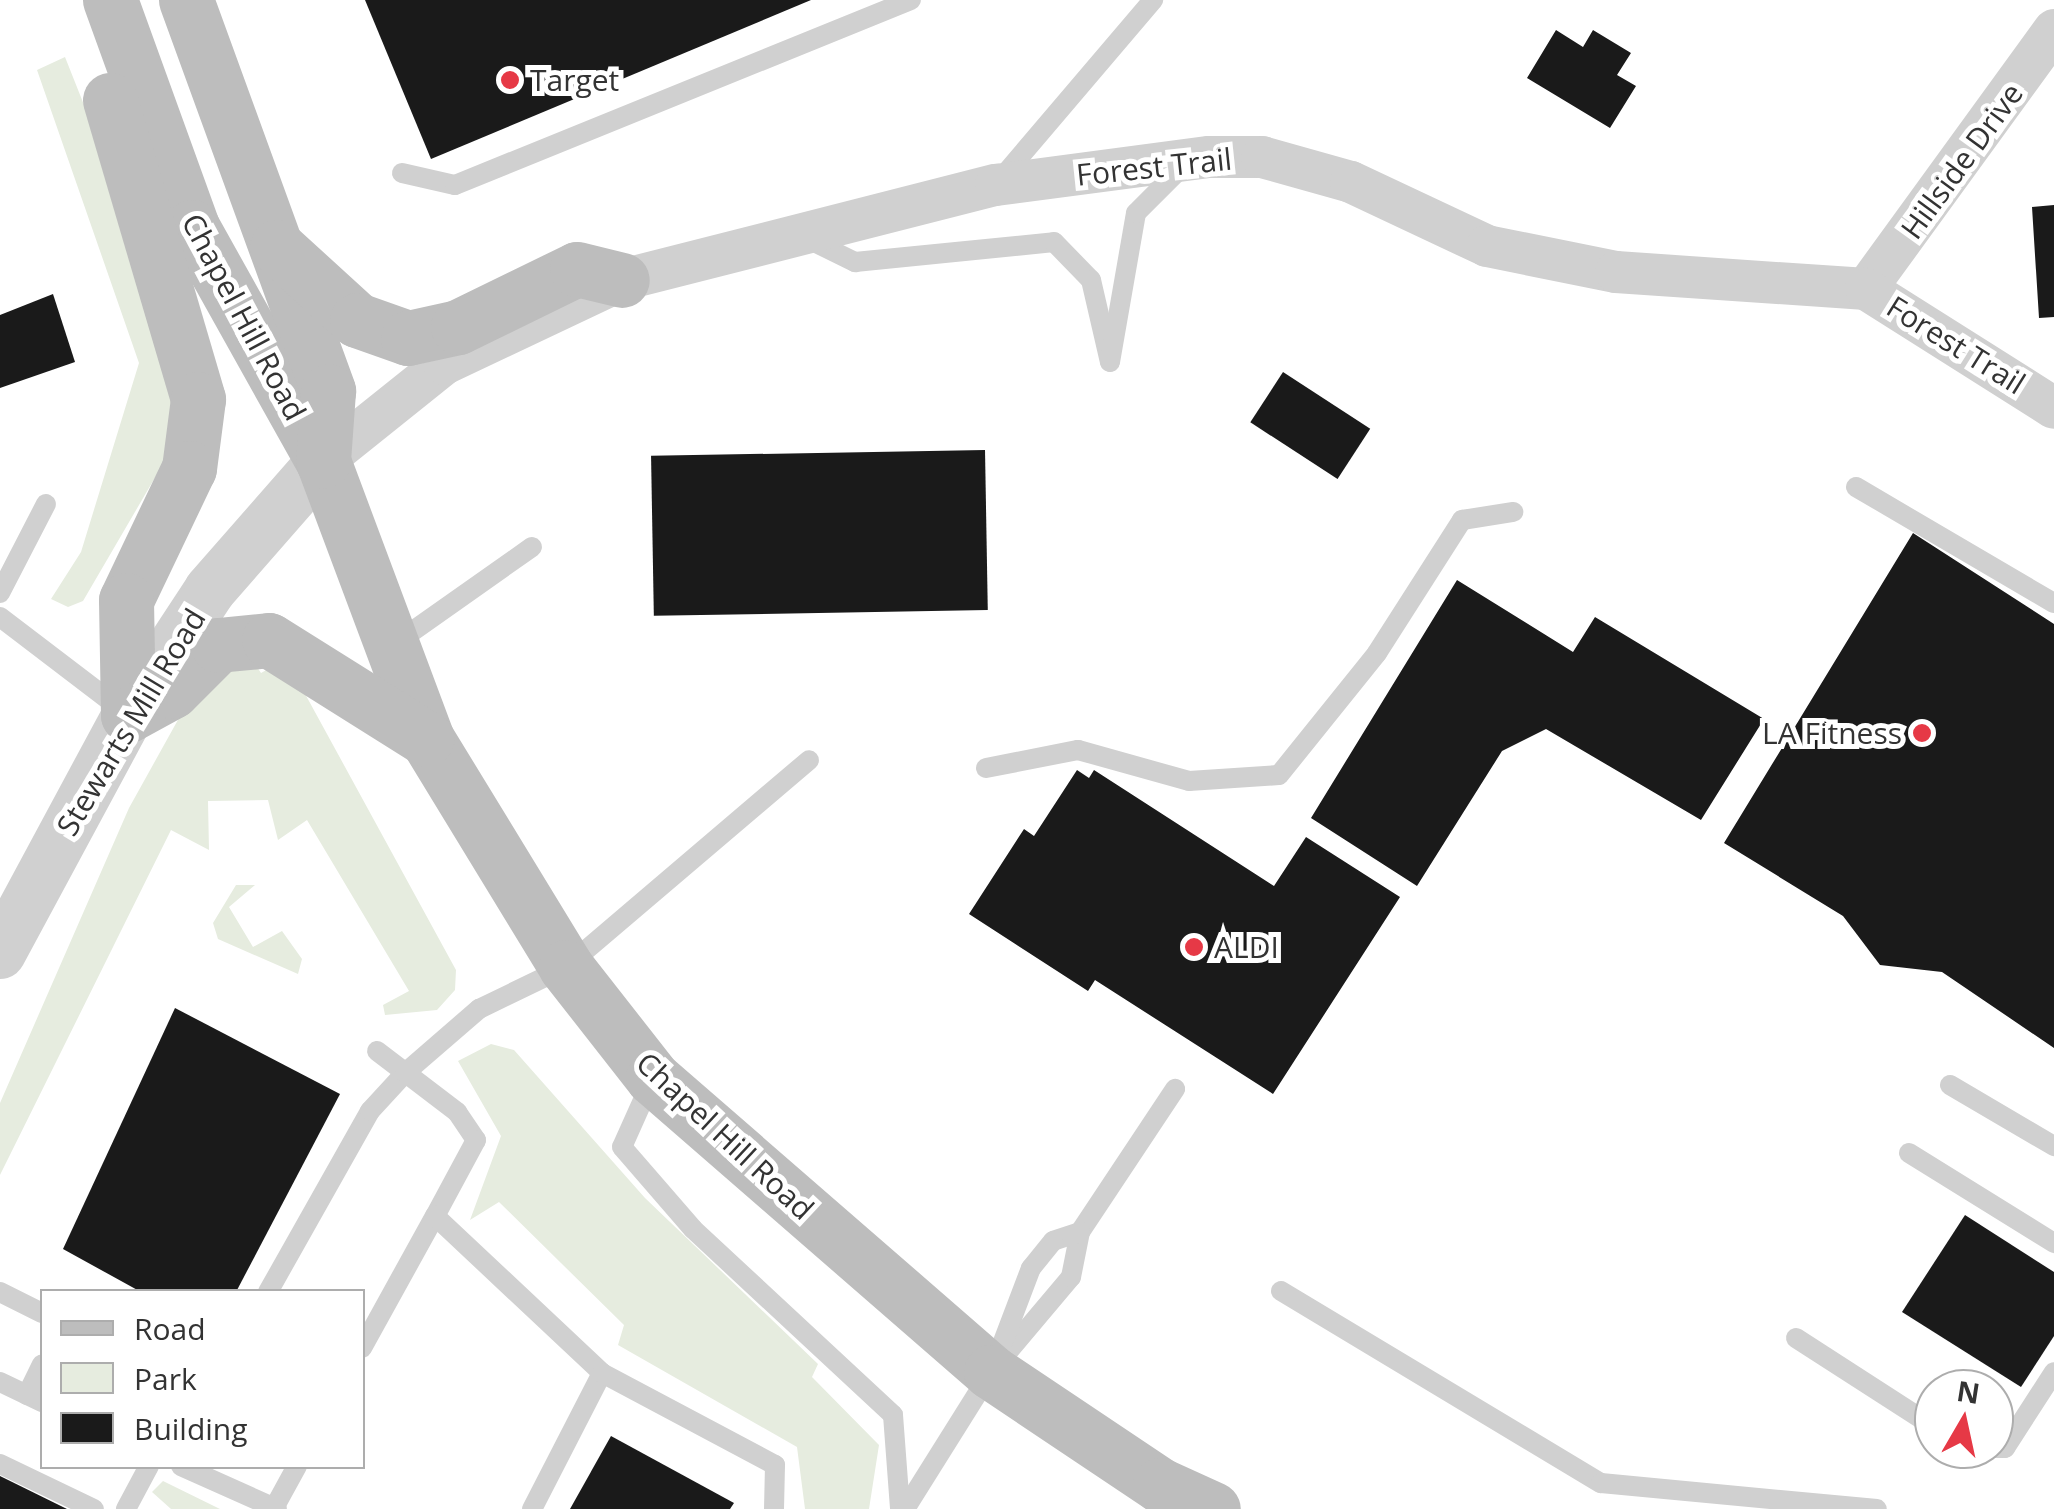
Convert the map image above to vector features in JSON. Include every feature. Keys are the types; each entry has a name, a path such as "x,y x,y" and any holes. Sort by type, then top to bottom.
{"main road":[{"name":"Chapel Hill Road","path":"186,0 270,241 328,391 323,461"},
{"name":"Chapel Hill Road","path":"113,9 192,227 323,461 388,649 426,739 566,967 653,1078 991,1372 1160,1485 1214,1509"},
{"path":"113,9 110,106 198,400 189,468 126,600 128,715 172,691 218,645 269,640 426,739"},
{"path":"270,241 356,320 408,338 458,328 577,269 622,280"}],"street":[{"name":"Hillside Drive","path":"1866,289 2054,30"},
{"name":"Forest Trail","path":"323,461 444,364 622,280 796,232 996,185 1190,160 1262,156 1351,182 1487,246 1616,272 1866,289 2054,408"},
{"name":"Stewarts Mill Road","path":"0,953 128,715 210,590 323,461"}],"lane":[{"path":"402,173 455,186 911,0"},
{"path":"996,185 1153,0"},
{"path":"796,232 856,262 1054,242 1091,280 1110,362 1136,212 1190,160"},
{"path":"1856,487 2054,604"},
{"path":"0,593 46,504"},
{"path":"986,768 1078,750 1189,781 1279,774 1377,652 1462,520 1513,512"},
{"path":"388,649 532,546"},
{"path":"0,617 128,715"},
{"path":"270,1289 370,1111 405,1073 479,1009 566,967 809,760"},
{"path":"365,1343 476,1140 458,1112 377,1051"},
{"path":"653,1078 622,1147 692,1229 894,1416 902,1509"},
{"path":"1950,1086 2054,1146"},
{"path":"902,1509 991,1372 1071,1277 1080,1232 1174,1089"},
{"path":"1909,1154 2054,1243"},
{"path":"435,1216 602,1373 775,1465 774,1509"},
{"path":"991,1372 1031,1268 1053,1241 1080,1232"},
{"path":"1280,1291 1600,1483 1877,1509"},
{"path":"0,1292 40,1312"},
{"path":"1796,1338 1914,1414"},
{"path":"2014,1434 2054,1372"},
{"path":"532,1509 602,1373"},
{"path":"0,1382 35,1399 40,1374"},
{"path":"0,1464 94,1509"},
{"path":"126,1509 147,1469"},
{"path":"188,1469 276,1508 296,1469"}],"green space":[{"path":"65,57 165,309 178,376 167,457 83,601 68,607 51,599 81,552 139,363 37,70"},
{"path":"245,649 261,673 286,659 456,970 455,990 437,1010 385,1015 383,1005 409,991 307,820 278,840 268,800 208,801 209,850 171,830 0,1175 0,1103 129,808 204,673"},
{"path":"236,885 255,885 229,907 253,947 282,931 302,959 298,974 218,939 213,923"},
{"path":"491,1044 514,1050 645,1198 818,1364 812,1377 879,1445 869,1509 805,1509 797,1447 618,1345 624,1325 499,1202 470,1220 501,1136 458,1061"},
{"path":"163,1481 220,1509 171,1509 152,1492"}],"building":[{"name":"Target","path":"365,0 811,0 431,159"},
{"path":"1556,30 1583,47 1593,30 1631,53 1617,75 1636,86 1610,128 1527,78"},
{"path":"2054,205 2054,317 2039,318 2032,207"},
{"path":"53,294 75,362 0,388 0,315"},
{"path":"1283,372 1370,429 1338,479 1250,422"},
{"path":"985,450 988,610 654,616 651,456"},
{"name":"LA Fitness","path":"1913,533 2054,624 2054,1048 1942,972 1880,965 1843,916 1724,843"},
{"path":"1457,580 1573,652 1595,617 1764,719 1701,820 1546,729 1502,751 1417,886 1311,818"},
{"name":"ALDI","path":"1077,770 1089,778 1094,770 1274,886 1306,837 1400,897 1273,1094 1095,980 1088,991 969,914 1024,829 1034,836"},
{"path":"175,1008 340,1094 238,1289 136,1289 63,1249"},
{"path":"1965,1215 2054,1272 2054,1336 2021,1387 2014,1383 2014,1369 1992,1369 1902,1312"},
{"path":"611,1436 734,1503 730,1509 570,1509"},
{"path":"0,1476 67,1509 0,1509"}],"place":[{"name":"Target","path":"510,80"},
{"name":"LA Fitness","path":"1922,733"},
{"name":"ALDI","path":"1194,947"}]}
